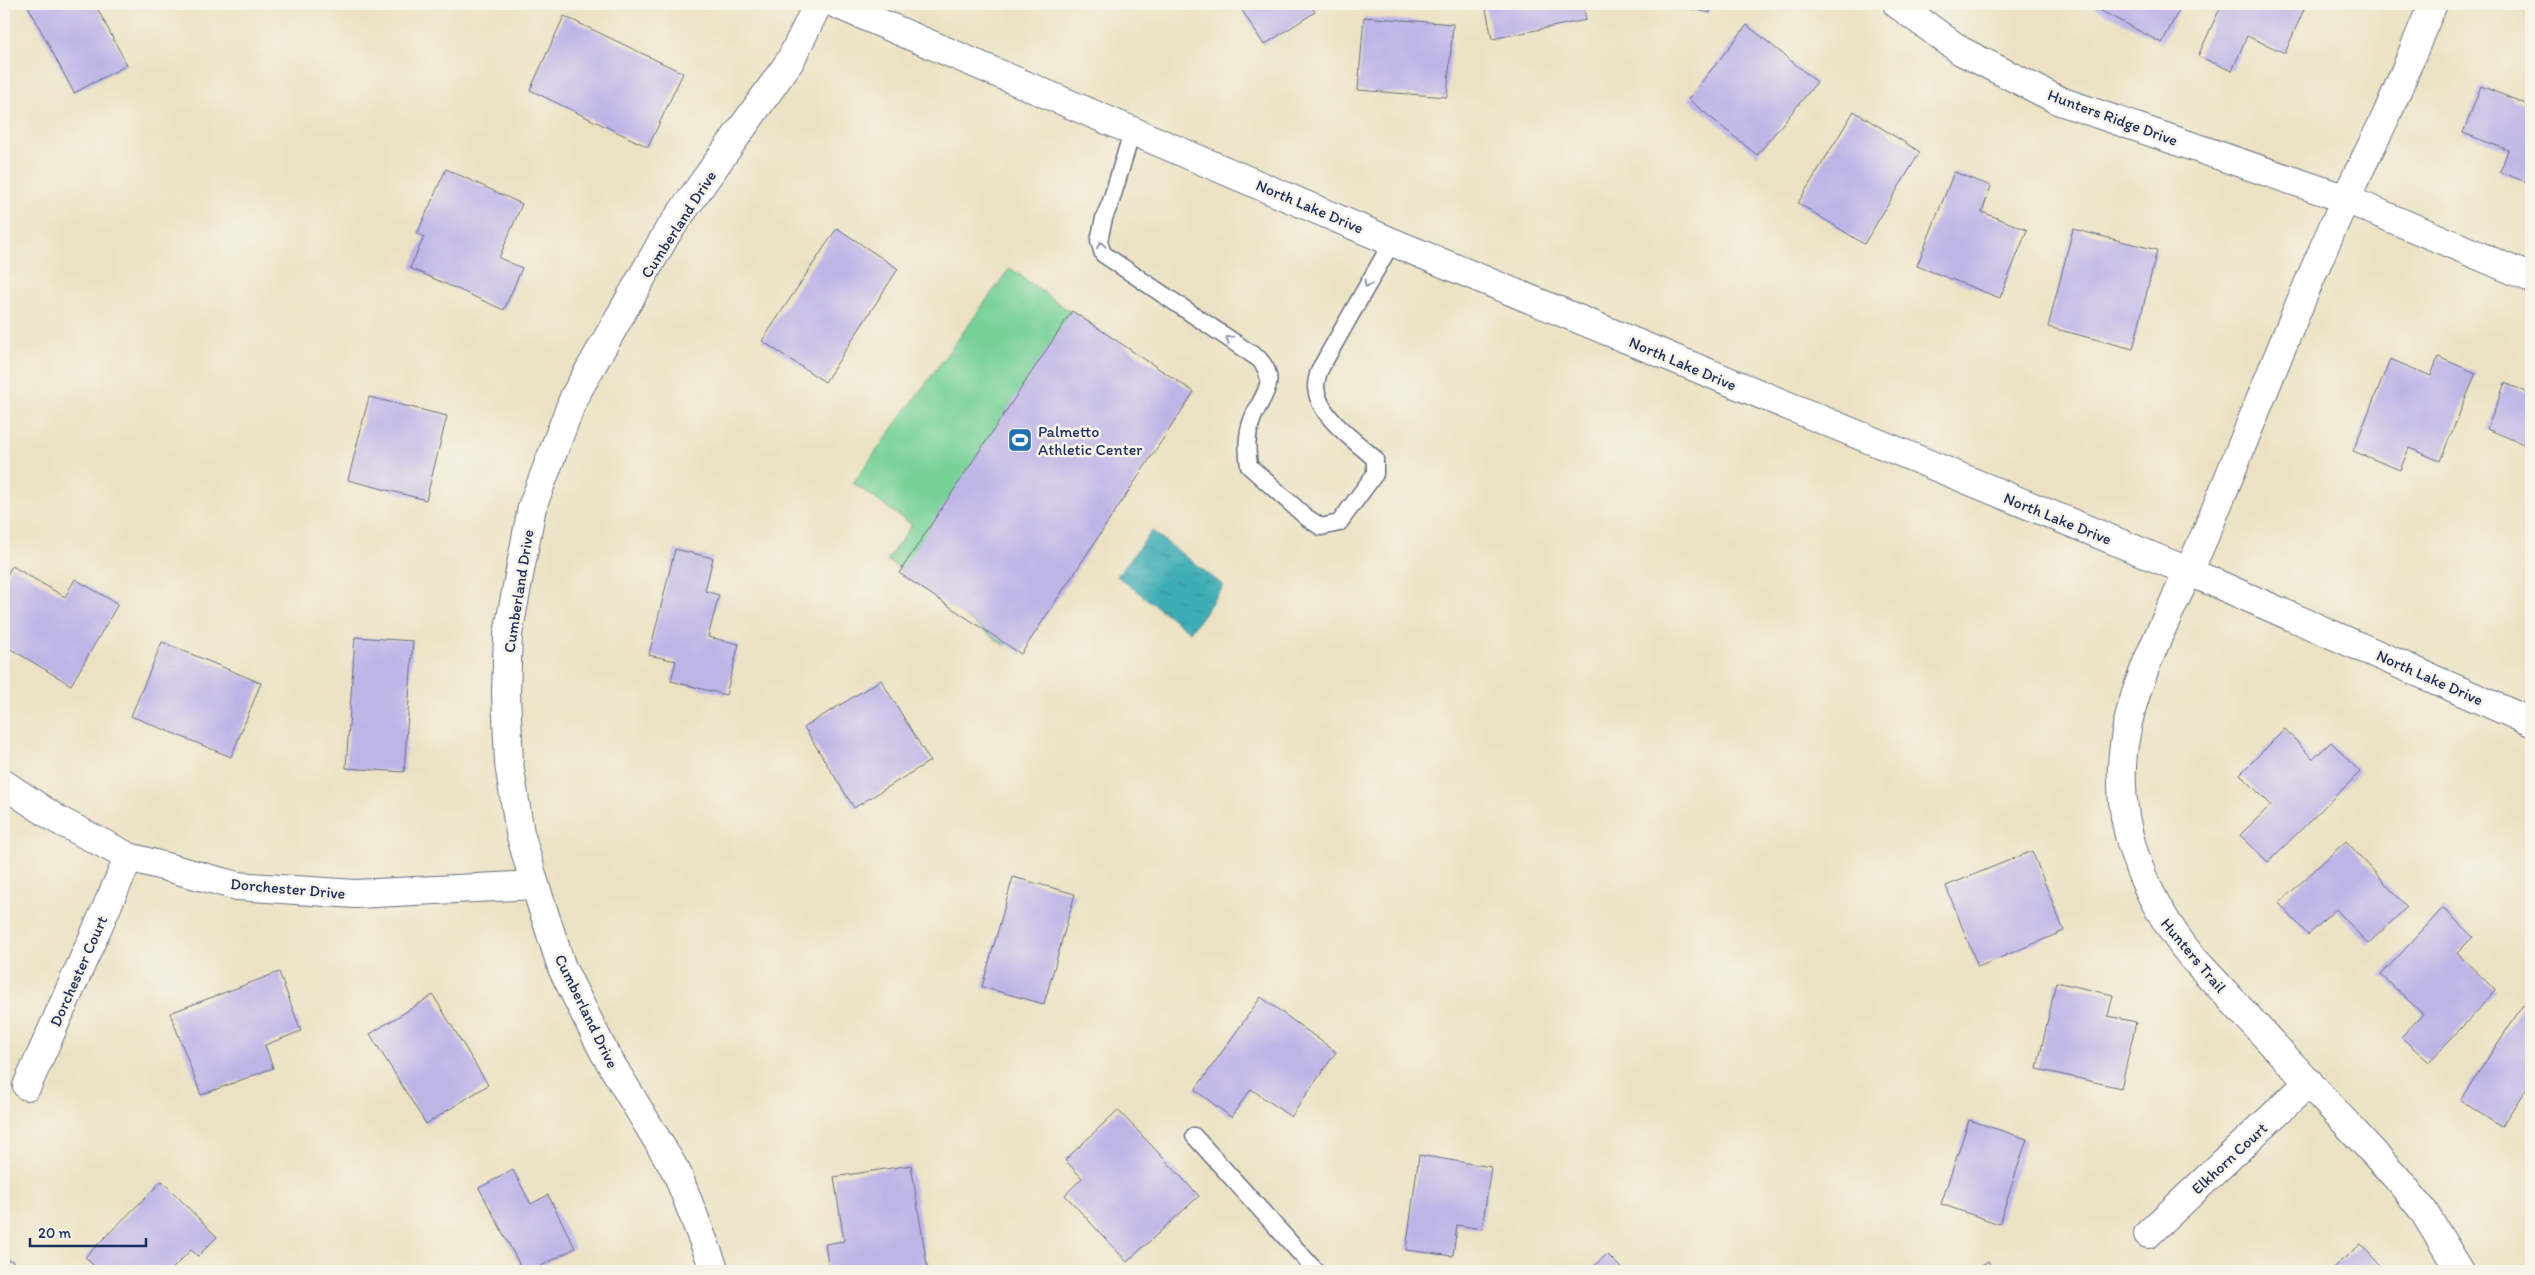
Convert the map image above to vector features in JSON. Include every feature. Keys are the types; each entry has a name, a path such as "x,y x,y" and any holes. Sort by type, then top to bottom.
{"street":[{"name":"Cumberland Drive","path":"716,1271 678,1173 604,1052 562,968 520,834 509,764 506,693 508,634 532,507 578,388 667,234 790,61 818,4"},
{"name":"North Lake Drive","path":"836,4 1133,129 1392,242 2190,572 2531,722"},
{"name":"Hunters Ridge Drive","path":"1897,4 1961,52 2060,101 2346,199 2531,278"},
{"path":"2190,572 2346,199 2386,115 2433,4"},
{"name":"Hunters Trail","path":"2190,572 2142,674 2131,709 2124,746 2122,784 2128,831 2135,858 2149,893 2167,926 2190,956 2396,1177 2422,1209 2460,1271"},
{"name":"Dorchester Drive","path":"4,784 58,820 129,857 237,886 355,894 535,885"},
{"name":"Dorchester Court","path":"27,1086 129,857"},
{"name":"Elkhorn Court","path":"2148,1234 2309,1082"}],"lane":[{"path":"1133,129 1104,218 1099,241 1102,254 1259,360 1268,369 1269,386 1252,420 1246,442 1250,466 1306,517 1321,527 1339,523 1375,474 1375,458 1336,423 1320,402 1316,387 1320,368 1392,242"},
{"path":"1194,1136 1316,1271"}],"green space":[{"name":"Palmetto Athletic Center","path":"1010,268 1187,397 1005,646 887,560 912,525 853,483"}],"water":[{"path":"1152,531 1224,586 1190,632 1117,576"}],"building":[{"path":"27,4 95,4 127,65 74,93"},
{"path":"1238,4 1310,4 1315,12 1264,45"},
{"path":"1485,4 1583,4 1586,20 1492,39"},
{"path":"1668,4 1711,4 1710,13"},
{"path":"2088,4 2182,4 2162,43"},
{"path":"2222,4 2292,4 2304,9 2285,53 2247,36 2232,71 2198,56"},
{"path":"564,16 683,73 648,147 530,90"},
{"path":"1364,17 1453,24 1447,97 1358,90"},
{"path":"1747,25 1817,82 1757,155 1688,99"},
{"path":"2481,86 2531,106 2531,184 2500,172 2508,150 2463,133"},
{"path":"1854,111 1920,152 1864,244 1798,203"},
{"path":"446,169 522,204 499,258 522,268 504,310 410,268 424,237 417,234"},
{"path":"1954,172 1991,186 1982,212 2027,230 2000,298 1917,266"},
{"path":"837,228 898,269 825,382 762,341"},
{"path":"2073,229 2157,250 2133,349 2048,327"},
{"name":"Palmetto Athletic Center","path":"1072,311 1194,392 1021,654 899,573"},
{"path":"2438,357 2476,373 2440,461 2409,448 2400,470 2353,451 2390,359 2431,376"},
{"path":"2505,383 2531,394 2531,447 2487,429"},
{"path":"369,397 447,416 426,500 348,480"},
{"path":"675,549 713,558 705,591 719,595 708,637 739,644 726,695 671,681 676,661 649,655"},
{"path":"12,566 65,597 75,579 118,604 71,685 4,645 4,580"},
{"path":"355,637 413,641 404,772 346,768"},
{"path":"162,642 261,683 231,757 131,716"},
{"path":"881,680 930,761 854,808 804,727"},
{"path":"2285,729 2313,759 2331,742 2360,772 2268,862 2240,835 2271,805 2240,774"},
{"path":"2346,841 2407,907 2368,944 2336,909 2308,935 2279,903"},
{"path":"2032,851 2064,931 1978,967 1946,886"},
{"path":"1013,877 1075,894 1044,1004 982,987"},
{"path":"2443,908 2473,937 2457,953 2496,991 2429,1062 2401,1037 2423,1014 2381,975"},
{"path":"279,972 301,1031 265,1045 273,1068 201,1095 170,1013"},
{"path":"2056,982 2113,995 2108,1016 2136,1022 2121,1088 2037,1069"},
{"path":"433,995 488,1085 426,1124 370,1034"},
{"path":"1261,997 1336,1052 1291,1117 1251,1089 1231,1117 1195,1090"},
{"path":"2523,1005 2531,1011 2531,1089 2527,1087 2501,1127 2460,1100"},
{"path":"1118,1110 1199,1196 1127,1262 1065,1195 1082,1178 1065,1160"},
{"path":"1969,1120 2027,1139 1999,1224 1941,1204"},
{"path":"1419,1155 1491,1167 1482,1229 1457,1225 1453,1256 1406,1250"},
{"path":"911,1165 928,1271 829,1271 825,1244 844,1241 834,1177"},
{"path":"513,1170 531,1204 548,1195 575,1248 532,1271 523,1271 479,1188"},
{"path":"162,1181 217,1237 198,1256 191,1250 170,1271 99,1271 85,1257"},
{"path":"2361,1244 2385,1271 2329,1271"},
{"path":"1607,1254 1624,1271 1589,1271"},
{"path":"4,1259 13,1261 11,1271 4,1271"},
{"path":"1988,1261 1994,1271 1973,1271"}],"place":[{"name":"Palmetto Athletic Center","path":"1020,440"}]}
